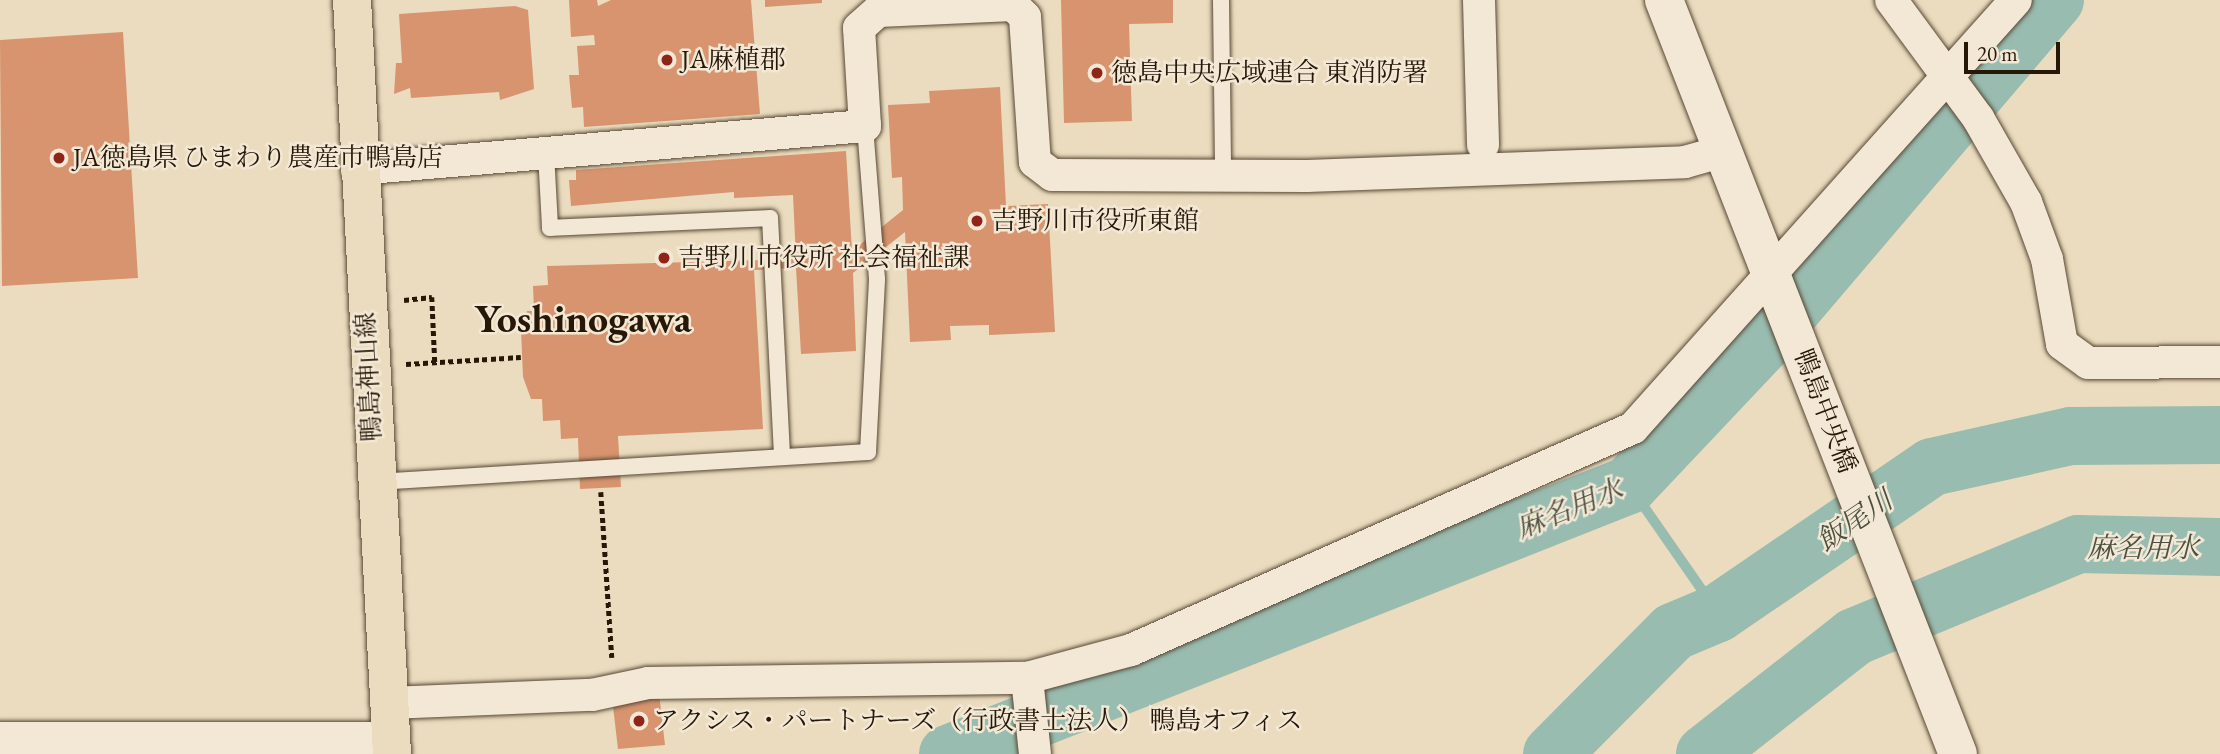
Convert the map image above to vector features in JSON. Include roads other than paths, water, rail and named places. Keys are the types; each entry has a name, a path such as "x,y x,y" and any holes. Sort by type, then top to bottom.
{"main road":[{"name":"鴨島神山線","path":"352,0 357,169 390,732"}],"street":[{"path":"1479,0 1483,145"},
{"name":"鴨島中央橋","path":"1664,0 1958,754"},
{"path":"1891,0 1978,118 2026,202 2047,259 2062,344 2088,363 2220,362"},
{"path":"0,738 390,732 648,683 1029,688 1131,650 1633,428 1778,287 1952,81 2016,0"},
{"path":"357,169 865,126 859,27 878,11 1013,5 1025,18 1035,162 1052,175 1223,176 1685,162 1724,151"},
{"path":"1029,688 1035,754"}],"lane":[{"path":"1221,0 1223,176"},
{"path":"376,482 867,452 877,279 865,126"},
{"path":"546,153 550,228 770,218 782,457"}],"waterway":[{"name":"麻名用水","path":"948,754 1629,485 1764,342 2055,0"},
{"name":"飯尾川","path":"1552,754 1673,632 1718,613 1932,467 2071,436 2220,435"},
{"path":"1629,485 1718,613"},
{"name":"麻名用水","path":"1705,754 1854,637 2078,544 2220,547"}],"place":[{"name":"JA麻植郡","path":"667,60"},
{"name":"徳島中央広域連合 東消防署","path":"1097,73"},
{"name":"JA徳島県 ひまわり農産市鴨島店","path":"59,158"},
{"name":"吉野川市役所東館","path":"977,221"},
{"name":"吉野川市役所 社会福祉課","path":"664,258"},
{"name":"アクシス・パートナーズ（行政書士法人） 鴨島オフィス","path":"639,721"}],"district":[{"name":"Yoshinogawa","path":"583,318"}]}
